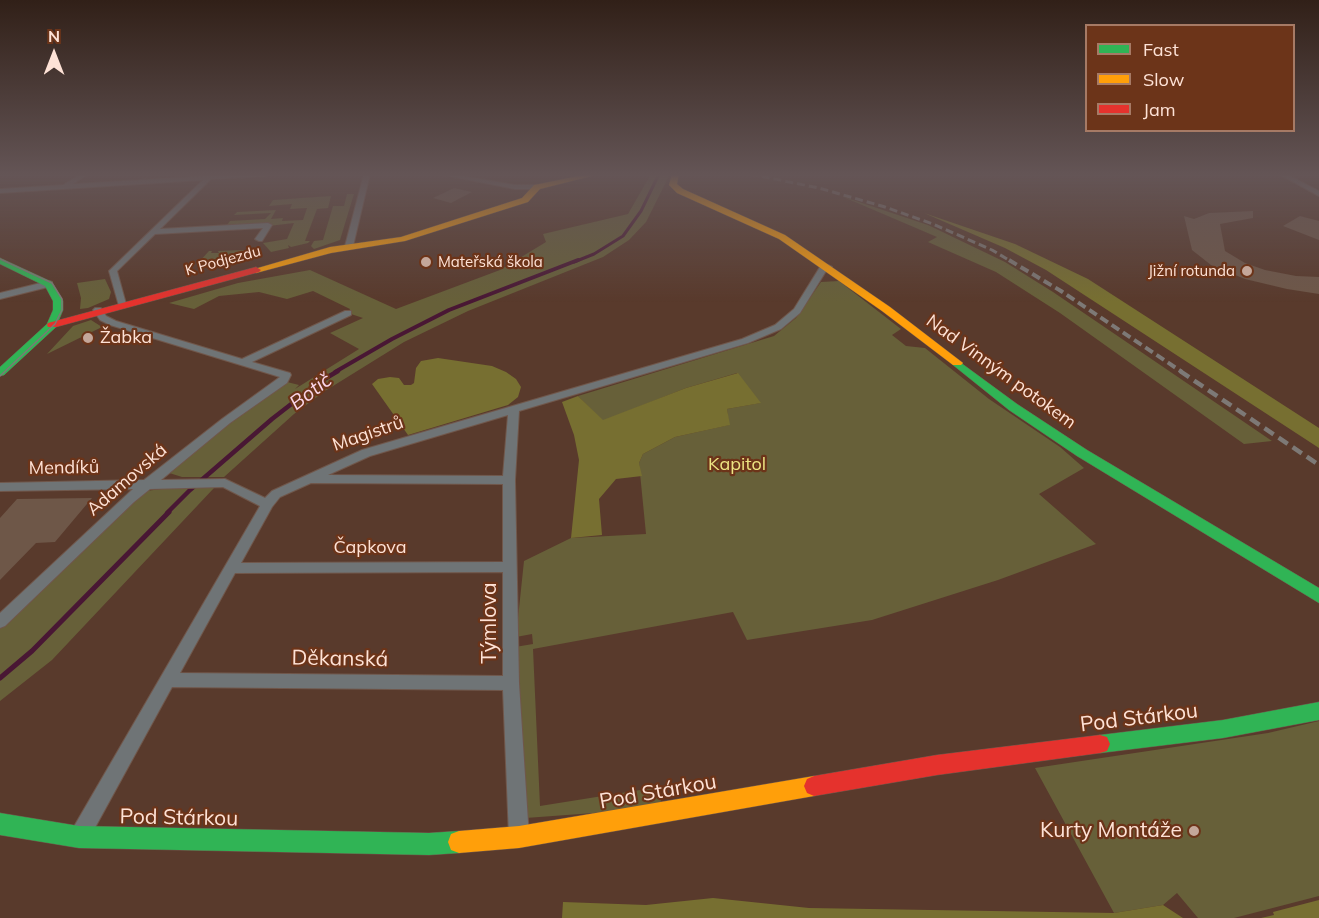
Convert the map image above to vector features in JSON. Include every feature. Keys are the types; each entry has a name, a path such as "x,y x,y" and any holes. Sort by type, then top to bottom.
{"street":[{"path":"122,304 113,271 169,217"},
{"path":"349,246 356,217"},
{"name":"K Podjezdu","path":"52,325 98,310 349,246 402,239 475,217"},
{"name":"Nad Vinným potokem","path":"739,217 762,227 828,267 1023,414 1082,453 1319,596"},
{"path":"154,232 268,225 259,239"},
{"path":"0,261 49,284 58,302 58,310 52,325 2,369"},
{"name":"Magistrů","path":"79,837 267,504 282,490 366,453 745,341 778,327 796,311 823,269 828,267"},
{"path":"0,296 49,284"},
{"path":"98,310 103,318 112,323 241,363 348,313"},
{"name":"Adamovská","path":"0,622 146,485 226,421 284,381 286,375 241,363"},
{"name":"Týmlova","path":"514,409 509,480 511,683 519,837"},
{"path":"305,479 509,480"},
{"name":"Mendíků","path":"0,487 225,483 267,504"},
{"name":"Čapkova","path":"231,568 510,567"},
{"name":"Děkanská","path":"168,680 511,683"},
{"name":"Pod Stárkou","path":"0,824 79,837 429,844 519,837 937,765 1223,729 1319,711"}],"green space":[{"path":"267,217 272,217 271,219 283,218 282,221 303,220 304,217 314,217 305,241 310,241 308,243 291,247 288,245 289,248 271,252 263,243 287,239 294,223 260,227 262,223 227,225 230,221 265,219"},
{"path":"330,217 347,217 340,240 314,249 311,246 314,241 323,240"},
{"path":"616,217 649,217 629,240 603,257 468,311 404,342 325,391 294,414 224,477 182,477 163,471 283,381 299,385 295,389 359,349 330,333 363,318 348,313 350,309 313,291 287,299 259,292 219,296 194,309 169,303 238,283 310,270 396,309 500,270 546,242 543,234"},
{"path":"890,217 904,217 928,225 1005,262 1053,292 1272,441 1244,444 1060,313 996,272 928,242 937,237"},
{"path":"243,250 247,254 201,265 199,262 209,251 219,253 218,251"},
{"path":"105,279 111,292 109,299 80,309 81,298 77,283"},
{"name":"Kapitol","path":"839,281 901,329 892,335 906,346 925,348 989,399 1060,447 1084,468 1039,494 1096,544 998,580 872,620 747,640 733,612 533,649 540,806 659,787 662,808 512,819 515,647 533,644 532,634 516,637 524,561 571,538 646,534 639,463 643,454 675,437 729,425 727,409 760,403 737,373 686,388 603,421 578,396 774,336 796,318 821,282"},
{"path":"91,320 102,327 47,354 73,326"},
{"path":"169,488 214,488 52,660 0,701 0,622 138,492"},
{"name":"Kurty Montáže","path":"1319,721 1319,896 1234,918 1198,918 1177,893 1163,905 1114,913 1035,768 1268,733"}],"shaded area":[{"path":"933,217 1015,244 1088,279 1319,428 1319,448 1046,270 1005,248"},
{"path":"438,358 492,366 506,372 516,379 521,387 518,397 508,405 408,435 372,384 378,379 390,377 399,378 404,385 411,385 414,383 416,368 421,361"},
{"path":"738,373 761,403 727,409 730,425 675,437 643,454 639,463 642,476 616,479 599,499 602,535 571,538 579,460 574,435 562,402 578,396 603,420 686,388"},
{"path":"713,898 809,908 1114,913 1163,905 1183,918 562,918 563,902 646,905"},
{"path":"1319,900 1319,918 1261,918 1274,915 1273,912"}],"building":[{"name":"Jižní rotunda","path":"1184,217 1194,219 1199,217 1253,217 1220,224 1225,251 1245,263 1265,270 1296,276 1319,277 1319,294 1245,279 1211,265 1192,250"},
{"path":"1299,217 1319,221 1319,240 1283,226"},
{"path":"92,498 55,542 36,543 0,580 0,518 17,499"}],"waterway":[{"name":"Botič","path":"574,262 594,254 623,236 637,217"},
{"name":"Botič","path":"335,372 449,310 578,260"},
{"name":"Botič","path":"167,513 272,419 321,381 338,371"},
{"name":"Botič","path":"0,678 32,651 169,512"}],"tram line":[{"path":"0,259 52,283 62,299 62,310 55,324 0,376"}],"railway":[{"path":"913,217 992,250 1012,262"},
{"path":"1009,260 1061,291 1182,372"},
{"path":"1180,371 1319,465"}],"traffic: fast":[{"path":"0,261 49,284 58,301 58,310 52,325 0,373"},
{"path":"957,363 1013,407 1082,453 1319,596"},
{"path":"1100,744 1223,729 1319,711"},
{"path":"0,824 79,837 429,844 459,842"}],"traffic: slow":[{"path":"256,270 330,250 402,239 472,217"},
{"path":"737,217 782,237 886,309 957,363"},
{"path":"459,842 519,837 814,786"}],"traffic: jam":[{"path":"52,325 256,270"},
{"path":"814,786 937,765 1100,744"}],"place":[{"name":"Mateřská škola","path":"426,262"},
{"name":"Jižní rotunda","path":"1247,271"},
{"name":"Žabka","path":"88,338"},
{"name":"Kurty Montáže","path":"1194,831"}]}
